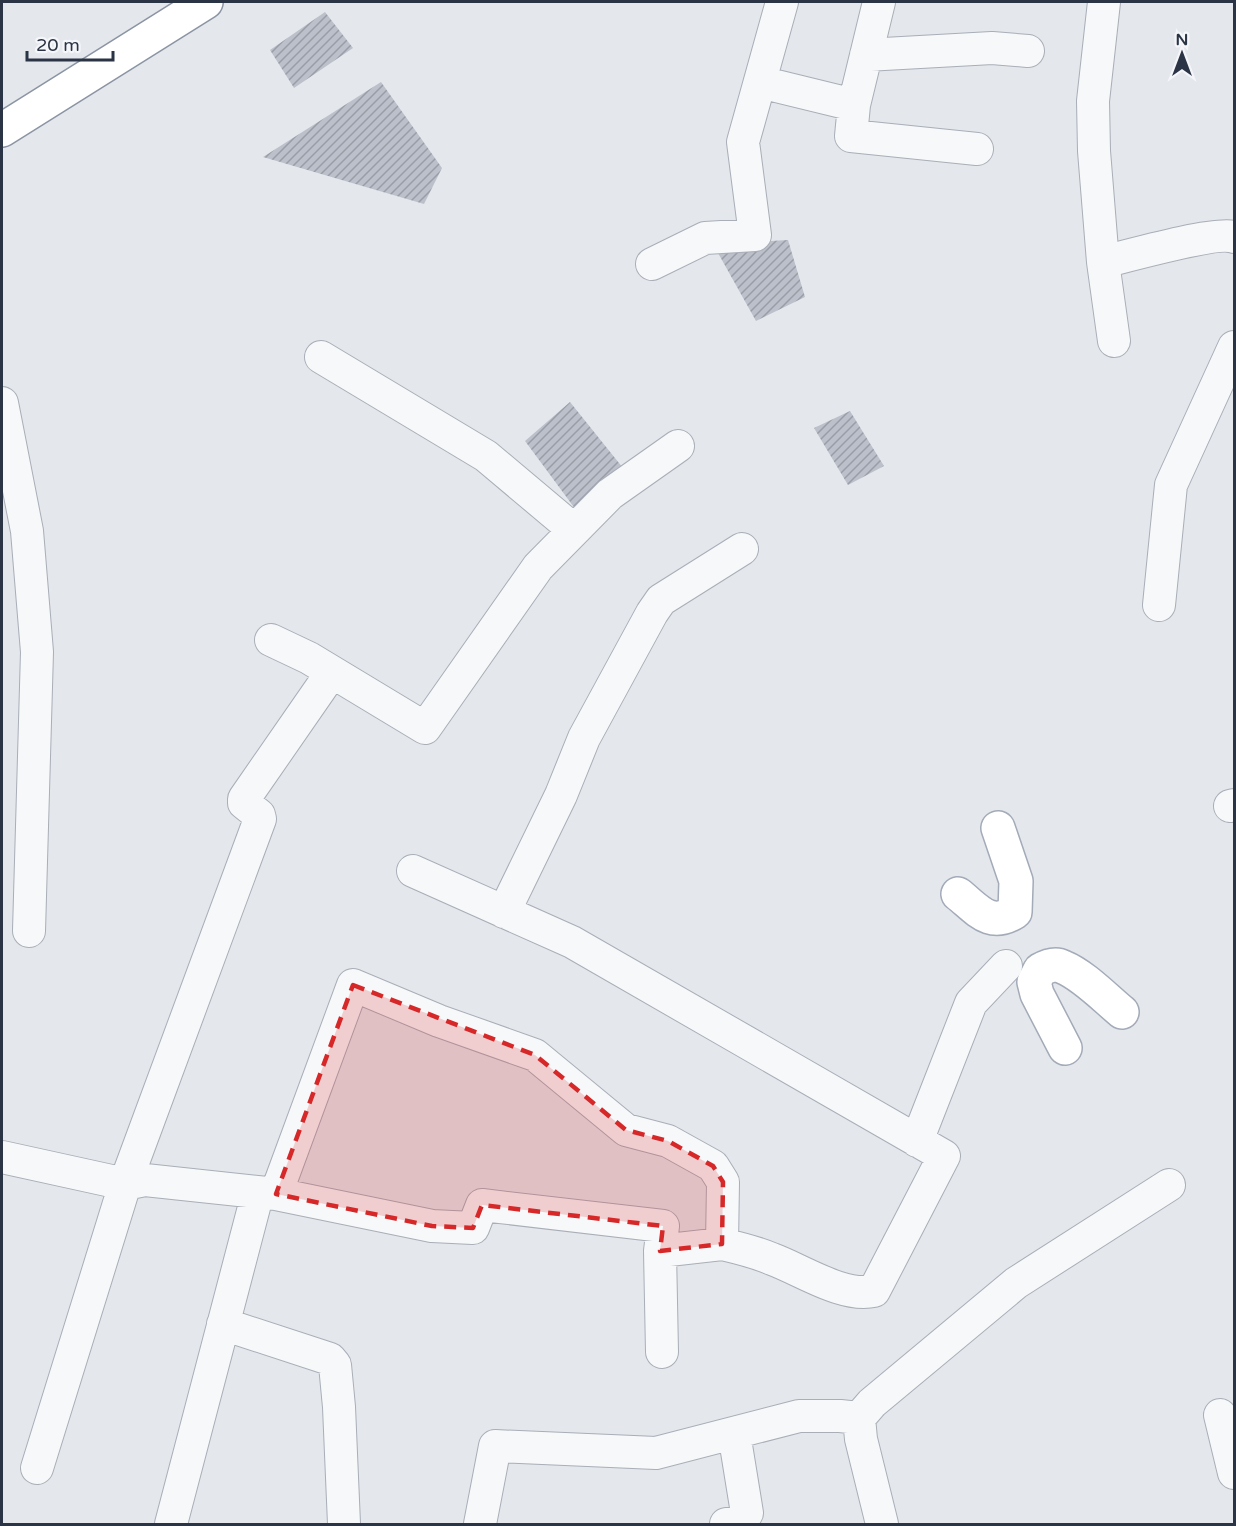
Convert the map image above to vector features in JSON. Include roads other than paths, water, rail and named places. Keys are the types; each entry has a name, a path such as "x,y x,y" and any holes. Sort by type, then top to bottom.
{"main road":[{"path":"2,130 206,2"},
{"path":"958,894 991,919 1004,919 1015,912 1016,881 998,828"},
{"path":"1065,1048 1037,994 1034,982 1040,970 1048,966 1062,966 1122,1012"}],"street":[{"path":"652,264 705,238 755,235 743,142 782,2"},
{"path":"879,2 854,105 851,136 977,149"},
{"path":"1104,2 1093,101 1094,151 1103,262 1114,341"},
{"path":"867,55 992,48 1028,51"},
{"path":"760,82 854,105"},
{"path":"1103,262 1210,238 1228,235 1234,237"},
{"path":"1159,604 1171,485 1234,347"},
{"path":"321,357 486,456 574,530"},
{"path":"3,414 27,531 37,652 29,931"},
{"path":"271,640 309,658 425,728 538,567 610,494 678,446"},
{"path":"504,912 561,795 584,738 652,613 661,600 742,549"},
{"path":"37,1468 125,1184 260,819 259,815 244,803 244,798 332,672"},
{"path":"413,871 572,942 944,1156 874,1291 862,1293 846,1291 771,1258 722,1244 660,1251"},
{"path":"917,1141 971,1004 1006,966"},
{"path":"171,1524 223,1324 267,1193 353,985 439,1021 535,1055 626,1130 668,1141 713,1166 723,1182 722,1244"},
{"path":"2,1157 125,1184 145,1180 267,1193 432,1226 473,1228 482,1205 663,1226 660,1251 662,1352"},
{"path":"882,1524 861,1439 859,1418 872,1403 1016,1283 1169,1185"},
{"path":"223,1324 326,1358 335,1365 344,1524"},
{"path":"1221,1415 1234,1473"},
{"path":"480,1524 495,1446 656,1453 799,1416 859,1418"},
{"path":"726,1524 741,1522 747,1513 734,1433"}]}
